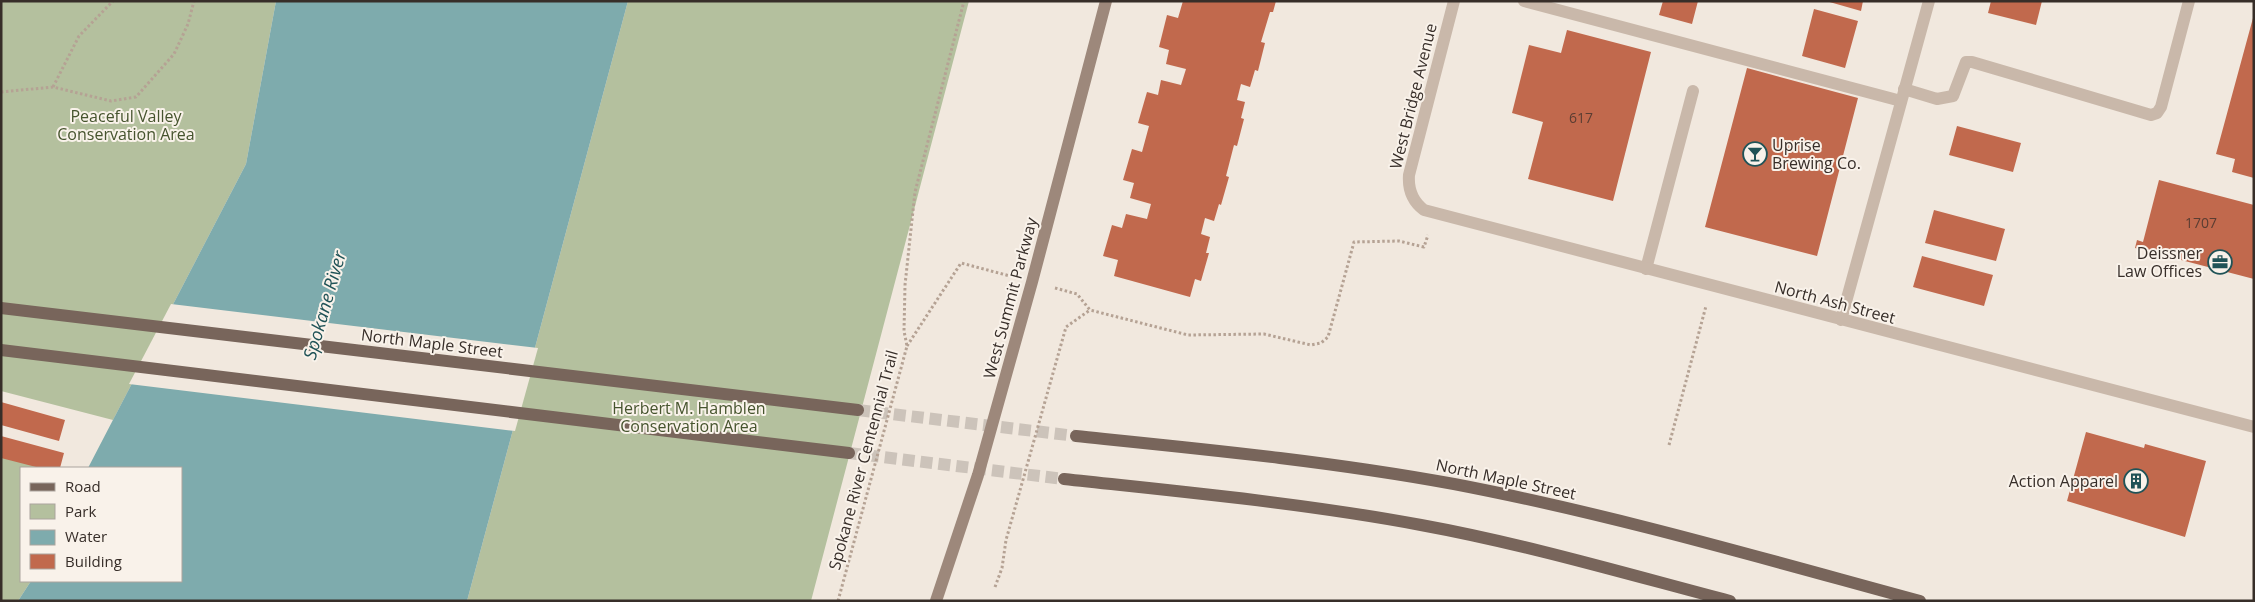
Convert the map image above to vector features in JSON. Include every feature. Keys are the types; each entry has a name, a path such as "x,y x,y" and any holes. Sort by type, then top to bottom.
{"main road":[{"name":"North Maple Street","path":"1,308 858,410"},
{"path":"1,350 849,453"},
{"name":"North Maple Street","path":"1076,436 1296,460 1464,486 1627,523 1920,601"},
{"path":"1064,479 1265,501 1422,525 1520,546 1730,601"}],"street":[{"name":"West Summit Parkway","path":"936,601 978,475 1032,282 1106,1"},
{"name":"West Bridge Avenue","path":"1413,198 1408,183 1413,157 1454,1"},
{"path":"1524,1 1902,95 1937,99 1953,96 1966,62 1972,62 2151,115 2157,113 2161,107 2189,1"},
{"path":"1841,320 1929,1"},
{"path":"1646,269 1694,92"},
{"name":"North Ash Street","path":"1413,198 1420,207 1433,214 2254,427"}],"path":[{"path":"53,87 80,36 113,1"},
{"path":"1,92 53,87 111,100 136,97 174,54 188,24 194,1"},
{"name":"Spokane River Centennial Trail","path":"838,601 906,346 904,331 905,286 915,192 964,1"},
{"path":"906,346 961,263 1077,294 1090,310 1188,335 1264,334 1311,345 1320,343 1328,337 1354,242 1400,241 1424,248 1433,214"},
{"path":"1669,445 1711,286"},
{"path":"996,587 1002,568 1006,540 1066,328 1090,310"}],"green space":[{"name":"Peaceful Valley Conservation Area","path":"1,1 276,1 246,164 113,420 1,391"},
{"name":"Herbert M. Hamblen Conservation Area","path":"628,1 969,1 811,601 467,601"},
{"path":"1,453 50,467 20,467 20,582 30,582 18,601 1,601"}],"water":[{"name":"Spokane River","path":"276,1 628,1 467,601 18,601 30,582 182,582 182,467 89,467 246,164"}],"pier":[{"path":"171,304 538,348 515,431 129,384"}],"building":[{"path":"1183,1 1276,1 1273,12 1270,12 1261,42 1265,43 1258,71 1255,70 1250,87 1241,84 1237,100 1245,102 1241,118 1244,119 1237,146 1234,145 1226,176 1229,177 1221,205 1219,204 1214,221 1205,218 1201,234 1210,237 1206,253 1209,253 1201,281 1195,279 1190,297 1114,276 1118,260 1103,256 1112,225 1122,228 1126,214 1147,219 1151,204 1130,198 1134,183 1123,180 1132,149 1142,152 1149,126 1138,123 1147,92 1158,95 1161,80 1181,85 1186,69 1166,64 1169,50 1159,47 1167,15 1178,18"},
{"path":"1663,1 1698,1 1692,24 1659,15"},
{"path":"1826,1 1863,1 1861,11"},
{"path":"1991,1 2042,1 2036,25 1988,13"},
{"path":"1814,9 1858,21 1845,68 1802,56"},
{"path":"2253,18 2254,178 2232,172 2235,159 2216,154"},
{"path":"1567,30 1651,52 1613,201 1528,179 1543,122 1512,113 1529,45 1561,53"},
{"path":"1747,68 1858,98 1817,256 1705,227"},
{"path":"1957,126 2021,143 2013,172 1949,155"},
{"path":"2159,180 2254,205 2254,279 2135,248 2137,240 2143,242"},
{"path":"1934,210 2005,229 1996,261 1925,243"},
{"path":"1922,256 1993,275 1984,306 1913,287"},
{"path":"1,402 65,420 59,441 1,425"},
{"name":"Action Apparel","path":"2086,432 2144,448 2145,444 2206,461 2185,537 2067,501"},
{"path":"1,436 64,453 60,467 36,467 1,458"}],"tunnel":[{"path":"858,410 1076,436"},
{"path":"849,453 1064,479"}],"place":[{"name":"Uprise Brewing Co.","path":"1755,154"},
{"name":"Deissner Law Offices","path":"2220,262"},
{"name":"Action Apparel","path":"2136,481"}]}
